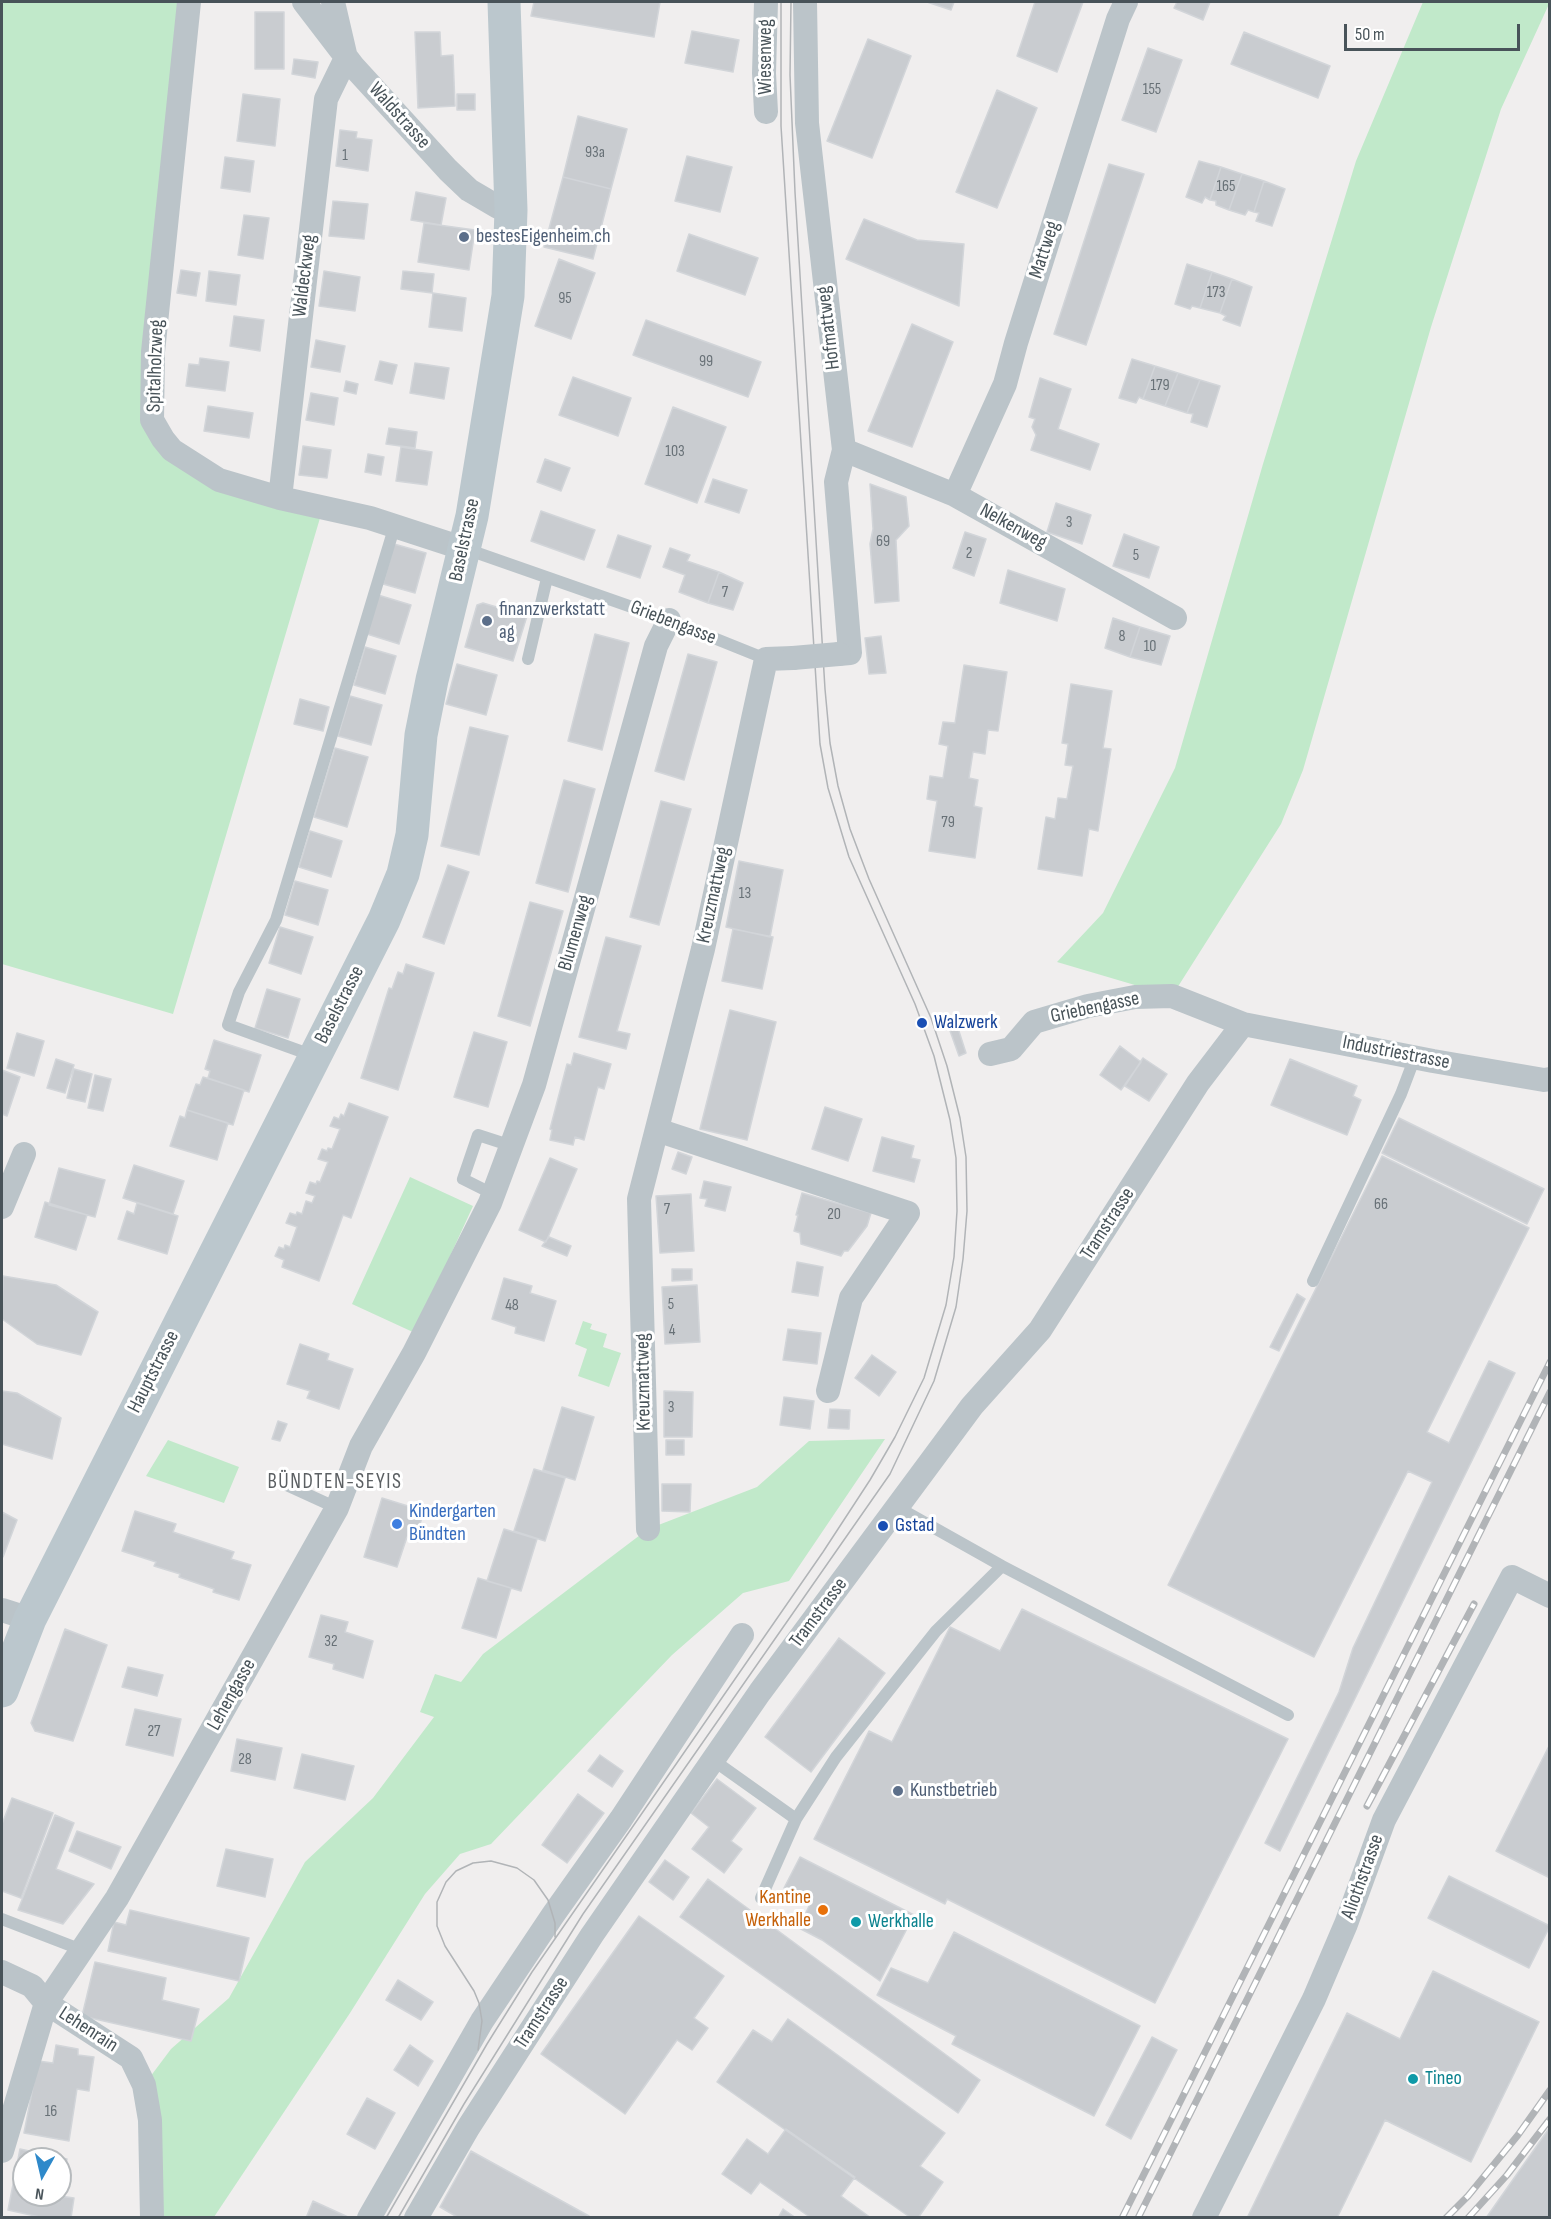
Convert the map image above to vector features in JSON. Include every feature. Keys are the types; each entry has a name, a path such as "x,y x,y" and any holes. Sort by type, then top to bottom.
{"main road":[{"name":"Baselstrasse","path":"314,1056 384,920 403,874 412,835 421,735 432,680 465,549 487,432 508,296 511,210 504,2"},
{"name":"Hauptstrasse","path":"2,1691 16,1614 314,1056"}],"street":[{"name":"Spitalholzweg","path":"189,2 153,352 152,420 162,439 172,450 219,480 280,498 395,525 465,549"},
{"name":"Waldstrasse","path":"304,2 346,58 469,190 498,207 511,210"},
{"path":"333,2 346,58"},
{"name":"Wiesenweg","path":"766,2 764,73 766,112"},
{"name":"Hofmattweg","path":"805,2 807,123 844,450 836,482 844,653"},
{"name":"Mattweg","path":"955,495 1005,384 1019,331 1118,19 1126,2"},
{"name":"Waldeckweg","path":"280,498 326,99 346,58"},
{"name":"Nelkenweg","path":"844,450 955,495 1175,618"},
{"name":"Blumenweg","path":"472,1241 493,1194 534,1085 656,646 669,620"},
{"name":"Griebengasse","path":"766,659 844,653"},
{"name":"Kreuzmattweg","path":"648,1529 639,1198 703,949 766,659"},
{"name":"Griebengasse","path":"990,1054 1011,1049 1034,1022 1088,1006 1135,997 1173,996 1243,1024"},
{"name":"Industriestrasse","path":"1243,1024 1415,1057 1544,1080 1550,1079"},
{"name":"Tramstrasse","path":"416,2217 468,2128 592,1935 760,1692 972,1406 1040,1330 1198,1083 1243,1024"},
{"path":"657,1130 908,1214 850,1298 828,1391"},
{"path":"2,1207 24,1154"},
{"name":"Lehengasse","path":"2,2151 46,2004 117,1898 337,1508 362,1446 414,1353 472,1241"},
{"name":"Aliothstrasse","path":"1204,2217 1314,1999 1346,1924 1384,1820 1512,1577 1550,1596"},
{"path":"369,2217 482,2021 621,1819 742,1635"},
{"name":"Lehenrain","path":"2,1972 32,1986 46,2004 132,2058 144,2085 150,2120 152,2217"}],"lane":[{"path":"314,1056 228,1025 239,992 276,920 395,525"},
{"name":"Griebengasse","path":"465,549 669,620 766,659"},
{"path":"528,659 547,578"},
{"path":"1313,1281 1401,1094 1415,1057"},
{"path":"493,1194 463,1179 478,1135 512,1146"},
{"path":"280,1482 337,1508"},
{"path":"897,1507 1002,1566 1288,1715"},
{"path":"761,1898 796,1819 836,1757 936,1631 1002,1566"},
{"path":"713,1760 796,1819"},
{"path":"2,1920 82,1950"}],"green space":[{"path":"2,2 179,2 147,370 163,454 320,518 173,1014 2,964"},
{"path":"1423,2 1549,2 1549,4 1501,109 1431,327 1303,770 1281,824 1172,996 1057,962 1103,913 1175,768 1263,464 1356,161"},
{"path":"410,1177 473,1206 415,1333 352,1304"},
{"path":"583,1321 592,1324 590,1329 607,1334 603,1347 621,1353 609,1387 578,1376 587,1349 575,1344"},
{"path":"885,1439 789,1581 743,1593 672,1655 491,1844 460,1854 425,1894 350,2013 214,2217 152,2217 144,2085 171,2049 229,1998 305,1862 373,1798 434,1717 420,1712 435,1674 461,1682 483,1654 648,1529 757,1487 809,1441"},
{"path":"168,1440 239,1467 224,1503 146,1476"}],"building":[{"path":"534,2 660,2 654,37 531,16"},
{"path":"927,2 954,2 951,10"},
{"path":"1035,2 1083,2 1057,72 1017,56"},
{"path":"1177,2 1210,2 1203,20 1174,8"},
{"path":"255,12 284,12 284,69 255,69"},
{"path":"692,31 739,40 733,72 685,63"},
{"path":"415,32 440,32 441,56 453,55 455,106 418,108"},
{"path":"1244,32 1330,66 1318,98 1231,64"},
{"path":"868,39 911,56 872,158 827,141"},
{"path":"1148,48 1182,60 1156,132 1122,120"},
{"path":"294,59 318,62 315,78 292,74"},
{"path":"997,90 1037,108 997,208 956,192"},
{"path":"243,94 280,99 275,146 237,141"},
{"path":"457,94 475,94 475,110 457,110"},
{"path":"578,116 627,129 611,189 563,177"},
{"path":"340,130 357,132 356,138 372,140 368,171 336,166"},
{"path":"687,156 732,167 720,212 675,201"},
{"path":"225,157 254,161 250,192 221,188"},
{"path":"1199,161 1221,167 1210,200 1205,197 1202,203 1186,197"},
{"path":"1109,164 1144,174 1086,345 1054,334"},
{"path":"1221,167 1242,174 1229,210 1216,205 1216,201 1210,200"},
{"path":"1242,174 1264,181 1254,212 1248,210 1245,215 1229,210"},
{"path":"563,177 611,189 593,259 544,247"},
{"path":"1264,181 1285,189 1272,226 1256,221 1259,213 1254,212"},
{"path":"416,192 446,198 441,225 411,220"},
{"path":"333,201 368,204 364,239 329,236"},
{"path":"244,215 269,218 263,259 238,255"},
{"path":"864,219 917,240 964,244 959,306 846,259"},
{"path":"424,223 475,230 469,270 418,262"},
{"path":"689,234 758,258 745,295 677,271"},
{"path":"559,259 595,273 571,339 535,326"},
{"path":"1187,264 1212,272 1200,308 1192,306 1190,309 1175,304"},
{"path":"181,270 200,273 196,296 177,293"},
{"path":"209,271 240,275 236,305 206,301"},
{"path":"324,271 360,277 355,311 319,306"},
{"path":"403,271 434,274 432,293 401,289"},
{"path":"1212,272 1232,279 1220,313 1200,308"},
{"path":"1232,279 1252,287 1240,326 1223,320 1226,316 1220,313"},
{"path":"433,293 466,298 462,331 429,327"},
{"path":"234,316 264,320 260,351 230,346"},
{"path":"646,320 761,362 748,397 633,355"},
{"path":"912,324 953,342 912,447 868,431"},
{"path":"316,340 345,346 340,372 311,367"},
{"path":"200,358 229,362 225,391 186,386 189,364 199,365"},
{"path":"1132,359 1155,366 1143,399 1139,397 1136,403 1119,398"},
{"path":"380,361 397,365 392,384 375,380"},
{"path":"415,363 449,368 444,399 410,393"},
{"path":"1155,366 1178,373 1165,406 1143,399"},
{"path":"1178,373 1200,380 1187,413 1165,406"},
{"path":"573,377 631,398 618,436 559,415"},
{"path":"1040,378 1071,389 1058,429 1099,444 1090,470 1031,450 1036,435 1032,427 1035,419 1029,417"},
{"path":"1200,380 1220,386 1207,427 1191,422 1193,414 1187,413"},
{"path":"346,381 358,384 356,394 344,391"},
{"path":"311,393 338,398 334,425 306,420"},
{"path":"208,406 253,413 249,438 204,431"},
{"path":"673,407 726,427 697,503 645,484"},
{"path":"389,428 417,432 415,448 386,444"},
{"path":"303,446 331,450 327,478 299,475"},
{"path":"401,447 432,452 427,485 396,481"},
{"path":"368,454 384,457 381,475 365,472"},
{"path":"545,459 570,468 561,491 537,482"},
{"path":"713,479 747,490 739,513 705,502"},
{"path":"870,484 906,497 909,526 896,540 899,601 875,603 870,544 873,529"},
{"path":"1056,503 1091,515 1082,544 1047,532"},
{"path":"541,511 595,530 584,560 531,541"},
{"path":"965,532 986,539 974,576 953,568"},
{"path":"1124,534 1159,547 1149,578 1113,566"},
{"path":"618,535 651,546 640,578 607,567"},
{"path":"394,544 426,553 415,593 383,584"},
{"path":"670,548 690,555 687,561 719,572 708,603 679,592 685,575 663,567"},
{"path":"1008,570 1065,589 1057,621 1000,603"},
{"path":"719,572 743,583 733,610 708,603"},
{"path":"378,595 411,605 399,644 367,634"},
{"path":"483,603 527,616 513,661 465,647 477,605"},
{"path":"1113,618 1140,627 1130,657 1105,648"},
{"path":"1140,627 1170,636 1161,665 1130,657"},
{"path":"595,634 629,643 602,750 568,741"},
{"path":"881,636 886,673 869,674 865,638"},
{"path":"365,647 396,656 385,694 354,685"},
{"path":"688,654 717,662 684,780 655,771"},
{"path":"457,664 497,675 486,715 446,704"},
{"path":"964,665 1007,672 998,731 988,730 985,754 973,752 969,778 978,780 974,806 982,808 975,858 929,851 937,801 927,799 930,776 943,778 948,746 939,744 943,722 955,723"},
{"path":"1071,684 1112,691 1103,748 1111,749 1098,831 1089,829 1082,876 1038,869 1046,817 1055,819 1058,798 1067,799 1073,766 1065,765 1068,744 1062,743"},
{"path":"350,696 382,705 371,745 338,736"},
{"path":"300,699 329,707 323,731 294,724"},
{"path":"470,727 508,736 479,855 441,846"},
{"path":"335,748 368,757 347,827 314,817"},
{"path":"564,780 595,789 568,892 536,883"},
{"path":"661,801 691,809 659,925 630,917"},
{"path":"310,831 342,841 331,877 299,867"},
{"path":"739,861 783,870 770,937 726,927"},
{"path":"448,865 469,872 444,944 423,937"},
{"path":"295,881 328,890 318,925 285,915"},
{"path":"530,902 563,911 530,1026 498,1016"},
{"path":"280,927 313,937 301,974 269,963"},
{"path":"733,929 773,937 762,989 722,981"},
{"path":"606,937 641,946 617,1031 630,1034 626,1049 579,1037"},
{"path":"406,964 434,973 398,1090 361,1078 389,988 392,989 398,972 403,974"},
{"path":"267,989 300,999 288,1038 255,1028"},
{"path":"730,1010 776,1022 747,1140 700,1129"},
{"path":"957,1025 966,1053 959,1056 949,1028"},
{"path":"474,1032 507,1042 488,1107 454,1097"},
{"path":"17,1033 44,1041 34,1076 7,1068"},
{"path":"214,1040 261,1055 249,1092 208,1078 210,1071 205,1069"},
{"path":"1120,1046 1141,1062 1121,1090 1100,1075"},
{"path":"574,1053 611,1064 604,1089 598,1087 584,1140 575,1137 573,1145 550,1140 552,1130 550,1129 567,1064 571,1065"},
{"path":"1143,1058 1167,1074 1149,1101 1125,1086"},
{"path":"56,1059 74,1065 65,1093 47,1088"},
{"path":"1290,1059 1357,1086 1353,1096 1361,1100 1347,1135 1271,1105"},
{"path":"74,1069 92,1074 85,1102 67,1098"},
{"path":"2,1070 20,1077 7,1116 2,1114"},
{"path":"95,1075 111,1079 103,1111 88,1108"},
{"path":"203,1077 244,1090 233,1125 187,1110 196,1084 200,1085"},
{"path":"349,1103 388,1117 351,1218 343,1215 319,1281 282,1267 284,1260 275,1256 279,1247 284,1249 285,1245 290,1247 297,1227 286,1223 290,1213 302,1214 306,1201 312,1203 315,1196 306,1193 310,1182 316,1184 317,1181 320,1182 328,1162 318,1159 322,1149 327,1151 328,1148 332,1149 340,1129 330,1126 334,1117 339,1119 341,1114 344,1116"},
{"path":"825,1107 862,1119 848,1161 812,1149"},
{"path":"187,1110 228,1123 217,1160 170,1146 180,1116 185,1118"},
{"path":"1399,1118 1544,1189 1527,1224 1382,1153"},
{"path":"882,1137 914,1146 911,1158 920,1160 914,1182 873,1171"},
{"path":"678,1152 692,1157 686,1174 672,1169"},
{"path":"1382,1156 1529,1228 1427,1432 1449,1443 1489,1361 1515,1373 1280,1851 1265,1843 1339,1692 1353,1648 1432,1482 1408,1471 1314,1657 1168,1585"},
{"path":"550,1158 577,1169 546,1242 519,1230"},
{"path":"134,1165 184,1181 173,1214 123,1198"},
{"path":"59,1168 105,1180 95,1217 49,1205"},
{"path":"704,1181 731,1187 725,1211 705,1206 707,1199 700,1198"},
{"path":"802,1193 871,1213 867,1226 848,1251 844,1251 841,1256 801,1244 800,1233 794,1231"},
{"path":"691,1194 694,1251 660,1253 656,1196"},
{"path":"45,1202 87,1215 76,1250 35,1237"},
{"path":"137,1203 178,1216 167,1254 118,1239 127,1211 134,1214"},
{"path":"549,1237 571,1246 567,1256 542,1246"},
{"path":"797,1262 823,1267 818,1296 792,1292"},
{"path":"672,1269 692,1269 692,1280 672,1281"},
{"path":"3,1276 56,1285 98,1312 81,1355 37,1344 2,1319"},
{"path":"504,1278 532,1286 530,1293 556,1301 544,1341 515,1333 516,1327 492,1319"},
{"path":"697,1285 700,1342 665,1344 662,1287"},
{"path":"1297,1294 1305,1299 1279,1351 1270,1347"},
{"path":"788,1329 821,1333 817,1364 783,1360"},
{"path":"300,1344 329,1354 327,1360 353,1369 339,1409 307,1398 310,1391 287,1384"},
{"path":"872,1355 896,1372 879,1396 855,1378"},
{"path":"2,1391 17,1393 61,1418 52,1459 2,1444"},
{"path":"664,1391 693,1392 692,1437 664,1437"},
{"path":"784,1397 814,1401 810,1429 780,1425"},
{"path":"562,1407 594,1417 575,1480 543,1470"},
{"path":"830,1409 850,1410 849,1429 828,1428"},
{"path":"278,1421 287,1424 280,1441 272,1439"},
{"path":"666,1440 684,1440 684,1455 666,1455"},
{"path":"534,1469 565,1478 545,1541 514,1531"},
{"path":"662,1484 691,1484 690,1512 662,1511"},
{"name":"Kindergarten Bündten","path":"382,1498 424,1511 415,1540 407,1537 397,1567 364,1557"},
{"path":"135,1511 176,1524 173,1532 234,1552 231,1559 251,1565 239,1600 213,1592 214,1589 179,1577 180,1574 154,1566 156,1562 122,1551"},
{"path":"2,1512 17,1520 3,1557 2,1557"},
{"path":"504,1529 537,1539 521,1591 487,1581"},
{"path":"478,1578 511,1588 496,1638 462,1628"},
{"path":"1022,1609 1288,1739 1155,2003 947,1899 945,1904 814,1839 869,1731 892,1742 950,1627 1000,1651"},
{"path":"321,1615 348,1622 345,1632 373,1641 363,1678 333,1669 334,1664 309,1657"},
{"path":"65,1629 107,1645 73,1741 35,1731 31,1723"},
{"path":"839,1638 885,1673 811,1772 765,1737"},
{"path":"128,1667 163,1675 157,1696 122,1687"},
{"path":"135,1709 181,1719 173,1756 126,1745"},
{"path":"237,1739 282,1748 275,1780 231,1771"},
{"path":"1550,1744 1550,1878 1496,1851"},
{"path":"302,1754 354,1766 345,1800 294,1788"},
{"path":"600,1755 623,1771 612,1787 588,1771"},
{"path":"717,1779 756,1808 731,1841 742,1849 724,1873 692,1849 709,1827 691,1813"},
{"path":"578,1794 604,1813 567,1863 542,1845"},
{"path":"12,1798 53,1813 21,1898 2,1891 2,1824"},
{"path":"55,1815 74,1823 56,1869 94,1884 63,1924 18,1910"},
{"path":"77,1831 121,1847 111,1869 69,1851"},
{"path":"226,1849 273,1859 265,1897 217,1886"},
{"name":"Werkhalle","path":"800,1857 914,1915 880,1981 822,1940 799,1928 809,1906 784,1888"},
{"path":"665,1860 689,1877 673,1900 649,1882"},
{"path":"1449,1876 1550,1926 1529,1968 1428,1918"},
{"path":"708,1879 980,2080 958,2113 680,1917"},
{"path":"130,1910 249,1938 239,1981 108,1951 114,1922 126,1925"},
{"path":"639,1916 724,1976 694,2018 708,2028 692,2050 677,2040 625,2114 541,2054"},
{"path":"954,1932 1140,2026 1094,2116 952,2044 956,2036 877,1995 891,1968 928,1983"},
{"path":"95,1962 166,1978 162,2000 199,2009 191,2041 82,2016"},
{"name":"Tineo","path":"1433,1971 1539,2022 1471,2162 1385,2120 1337,2218 1247,2218 1347,2013 1400,2039"},
{"path":"398,1980 433,2002 421,2020 386,2000"},
{"path":"788,2019 945,2133 920,2166 943,2182 918,2218 911,2218 717,2082 753,2030 772,2042"},
{"path":"1152,2037 1177,2050 1131,2139 1106,2125"},
{"path":"56,2045 78,2049 78,2055 94,2057 89,2091 77,2089 69,2141 24,2133 38,2061 53,2063"},
{"path":"410,2045 433,2061 418,2086 394,2070"},
{"path":"367,2098 395,2113 375,2149 347,2134"},
{"path":"1550,2127 1550,2218 1486,2218"},
{"path":"786,2129 855,2177 841,2196 871,2218 811,2218 760,2182 751,2194 722,2174 747,2139 768,2154"},
{"path":"471,2151 589,2216 588,2218 459,2218 440,2207"},
{"path":"12,2190 12,2207 72,2207 72,2198 74,2198 71,2218 44,2218 8,2210"},
{"path":"313,2201 348,2217 348,2218 306,2218"},
{"path":"783,2209 796,2218 778,2218"}],"tram line":[{"path":"386,2218 487,2044 532,1972 823,1552 870,1480 895,1437 924,1378 946,1305 954,1257 957,1211 956,1158 950,1120 934,1056 915,1004 849,857 828,788 820,744 781,126 781,2"},
{"path":"398,2218 464,2104 583,1914 890,1474 934,1381 956,1307 967,1211 966,1157 960,1118 947,1066 931,1018 869,879 850,829 838,786 830,743 795,192 790,75 791,2"},
{"path":"478,2050 482,2021 479,2003 474,1991 445,1946 437,1926 437,1902 446,1882 456,1871 473,1863 491,1861 517,1868 534,1880 548,1900 555,1923 555,1937"}],"railway":[{"path":"1122,2218 1550,1362"},
{"path":"1138,2218 1550,1392"},
{"path":"1367,1806 1474,1604"},
{"path":"1446,2218 1468,2196 1518,2135 1550,2090"},
{"path":"1468,2218 1507,2175 1550,2119"}],"place":[{"name":"bestesEigenheim.ch","path":"464,237"},
{"name":"finanzwerkstatt ag","path":"487,621"},
{"name":"Walzwerk","path":"922,1023"},
{"name":"Kindergarten Bündten","path":"397,1524"},
{"name":"Gstad","path":"883,1526"},
{"name":"Kunstbetrieb","path":"898,1791"},
{"name":"Kantine Werkhalle","path":"823,1910"},
{"name":"Werkhalle","path":"856,1922"},
{"name":"Tineo","path":"1413,2079"}],"district":[{"name":"BÜNDTEN-SEYIS","path":"335,1483"}]}
